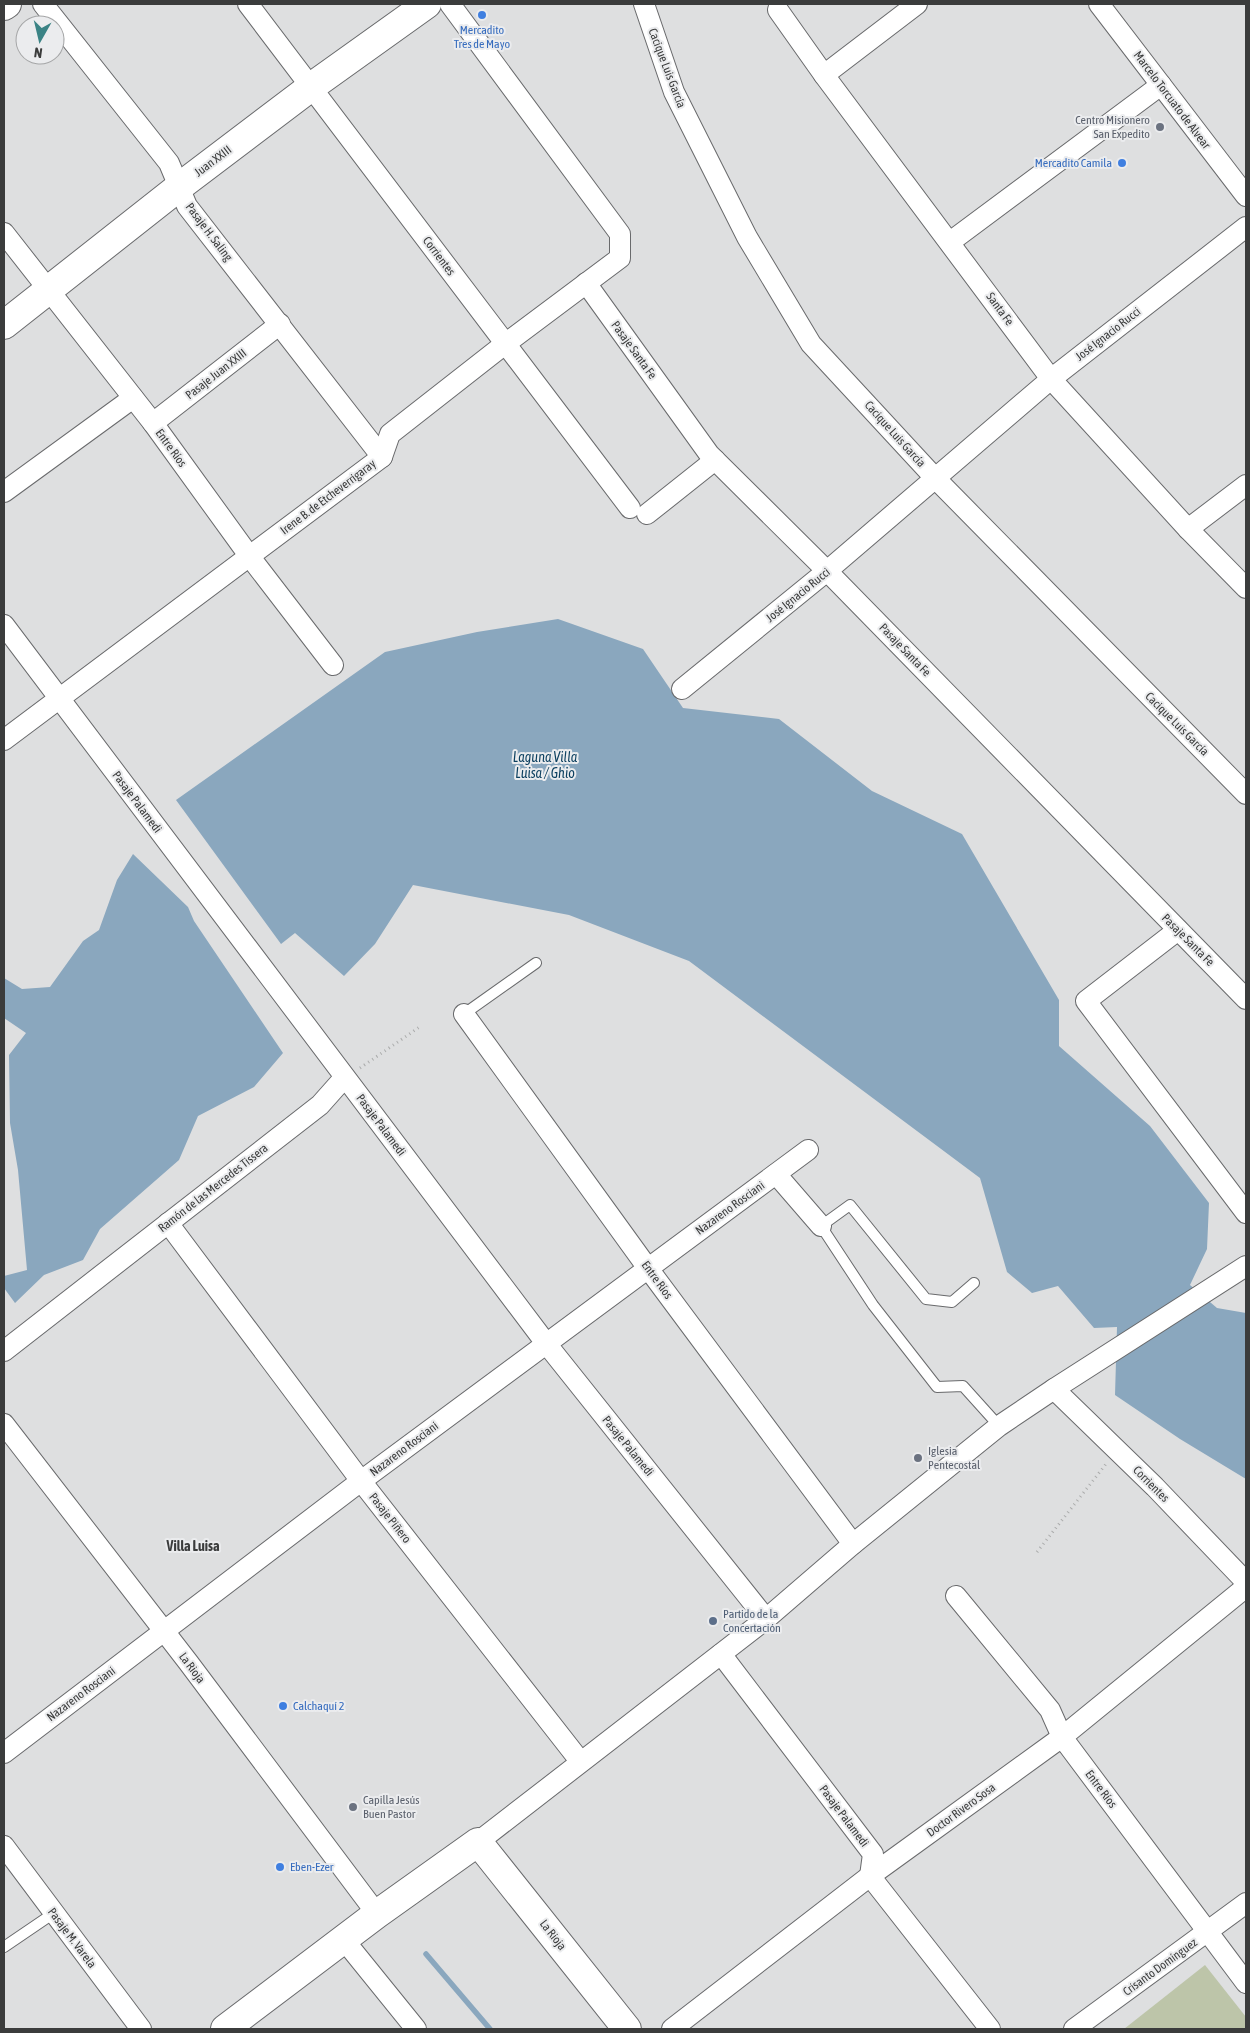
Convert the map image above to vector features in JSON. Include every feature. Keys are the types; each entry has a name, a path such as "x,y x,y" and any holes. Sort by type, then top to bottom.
{"street":[{"name":"Pasaje H. Saling","path":"43,4 169,163 187,206 382,457"},
{"name":"Corrientes","path":"248,4 505,344 638,511 715,460"},
{"name":"Juan XXIII","path":"4,325 179,187 311,87 427,4"},
{"name":"Irene B. de Etcheverrigaray","path":"4,740 382,457 390,434 505,344 620,258 620,234 450,4"},
{"name":"Cacique Luis García","path":"644,4 678,101 746,237 811,344 935,478 1246,794"},
{"path":"824,75 918,4"},
{"name":"Marcelo Torcuato de Alvear","path":"1099,4 1246,196"},
{"name":"Santa Fe","path":"778,10 824,75 1051,379 1188,529 1246,588"},
{"path":"950,242 1161,85"},
{"name":"José Ignacio Rucci","path":"682,689 827,571 1051,379 1246,227"},
{"name":"Entre Ríos","path":"4,233 153,423 250,556 333,665"},
{"name":"Pasaje Santa Fe","path":"586,283 715,460 827,571 1246,999"},
{"name":"Pasaje Juan XXIII","path":"153,423 280,324"},
{"path":"4,492 133,398"},
{"path":"1188,529 1246,485"},
{"name":"Pasaje Palamedi","path":"4,625 344,1078 546,1342 766,1619"},
{"path":"1178,930 1086,1001 1246,1213"},
{"name":"Entre Ríos","path":"464,1014 647,1267 854,1544"},
{"name":"Ramón de las Mercedes Tissera","path":"4,1351 320,1105 344,1078"},
{"name":"Nazareno Rosciani","path":"4,1752 546,1342 808,1150"},
{"path":"776,1174 821,1226"},
{"name":"Pasaje Piñero","path":"168,1223 361,1481 580,1761"},
{"path":"225,2029 377,1914 478,1842 580,1761 766,1619 854,1544 999,1426 1246,1266"},
{"name":"Corrientes","path":"1054,1389 1117,1450 1246,1582"},
{"name":"La Rioja","path":"4,1424 164,1631 377,1914"},
{"name":"Doctor Rivero Sosa","path":"672,2029 870,1876 1062,1737 1246,1587"},
{"name":"Entre Ríos","path":"956,1596 1050,1710 1062,1737 1246,1983"},
{"name":"Pasaje Palamedi","path":"721,1654 873,1854 870,1876"},
{"name":"La Rioja","path":"478,1842 627,2029"},
{"name":"Pasaje M. Varela","path":"4,1846 141,2029"},
{"path":"870,1876 990,2029"},
{"name":"Crisanto Domínguez","path":"1074,2029 1208,1933 1246,1903"},
{"path":"344,1940 416,2029"}],"lane":[{"path":"464,1014 536,963"},
{"path":"974,1283 952,1302 926,1299 850,1205 821,1226 873,1305 937,1387 963,1386 999,1426"},
{"path":"4,1947 54,1914"}],"path":[{"path":"344,1078 422,1026"},
{"path":"1038,1552 1117,1450"}],"green space":[{"path":"1205,1965 1246,2017 1246,2029 1124,2029"}],"water":[{"name":"Laguna Villa Luisa / Ghio","path":"558,619 643,649 683,708 779,719 872,791 962,834 1059,1000 1059,1046 1150,1126 1209,1203 1207,1249 1190,1285 1217,1308 1246,1313 1246,1479 1180,1439 1115,1395 1117,1327 1094,1328 1058,1286 1032,1293 1007,1272 980,1178 689,961 569,915 413,885 375,944 344,976 295,933 281,944 176,800 385,652 477,632"},
{"path":"133,854 188,907 194,921 283,1053 254,1087 198,1116 179,1160 100,1229 83,1260 44,1275 15,1303 4,1288 4,1276 27,1270 18,1170 10,1123 9,1055 26,1033 4,1018 4,978 22,989 50,987 83,941 99,930 117,880"}],"waterway":[{"path":"426,1954 490,2029"}],"place":[{"name":"Mercadito Tres de Mayo","path":"482,15"},
{"name":"Centro Misionero San Expedito","path":"1160,127"},
{"name":"Mercadito Camila","path":"1122,163"},
{"name":"Iglesia Pentecostal","path":"918,1458"},
{"name":"Partido de la Concertación","path":"713,1621"},
{"name":"Calchaquí 2","path":"283,1706"},
{"name":"Capilla Jesús Buen Pastor","path":"353,1807"},
{"name":"Eben-Ezer","path":"280,1867"}],"district":[{"name":"Villa Luisa","path":"193,1546"}]}
